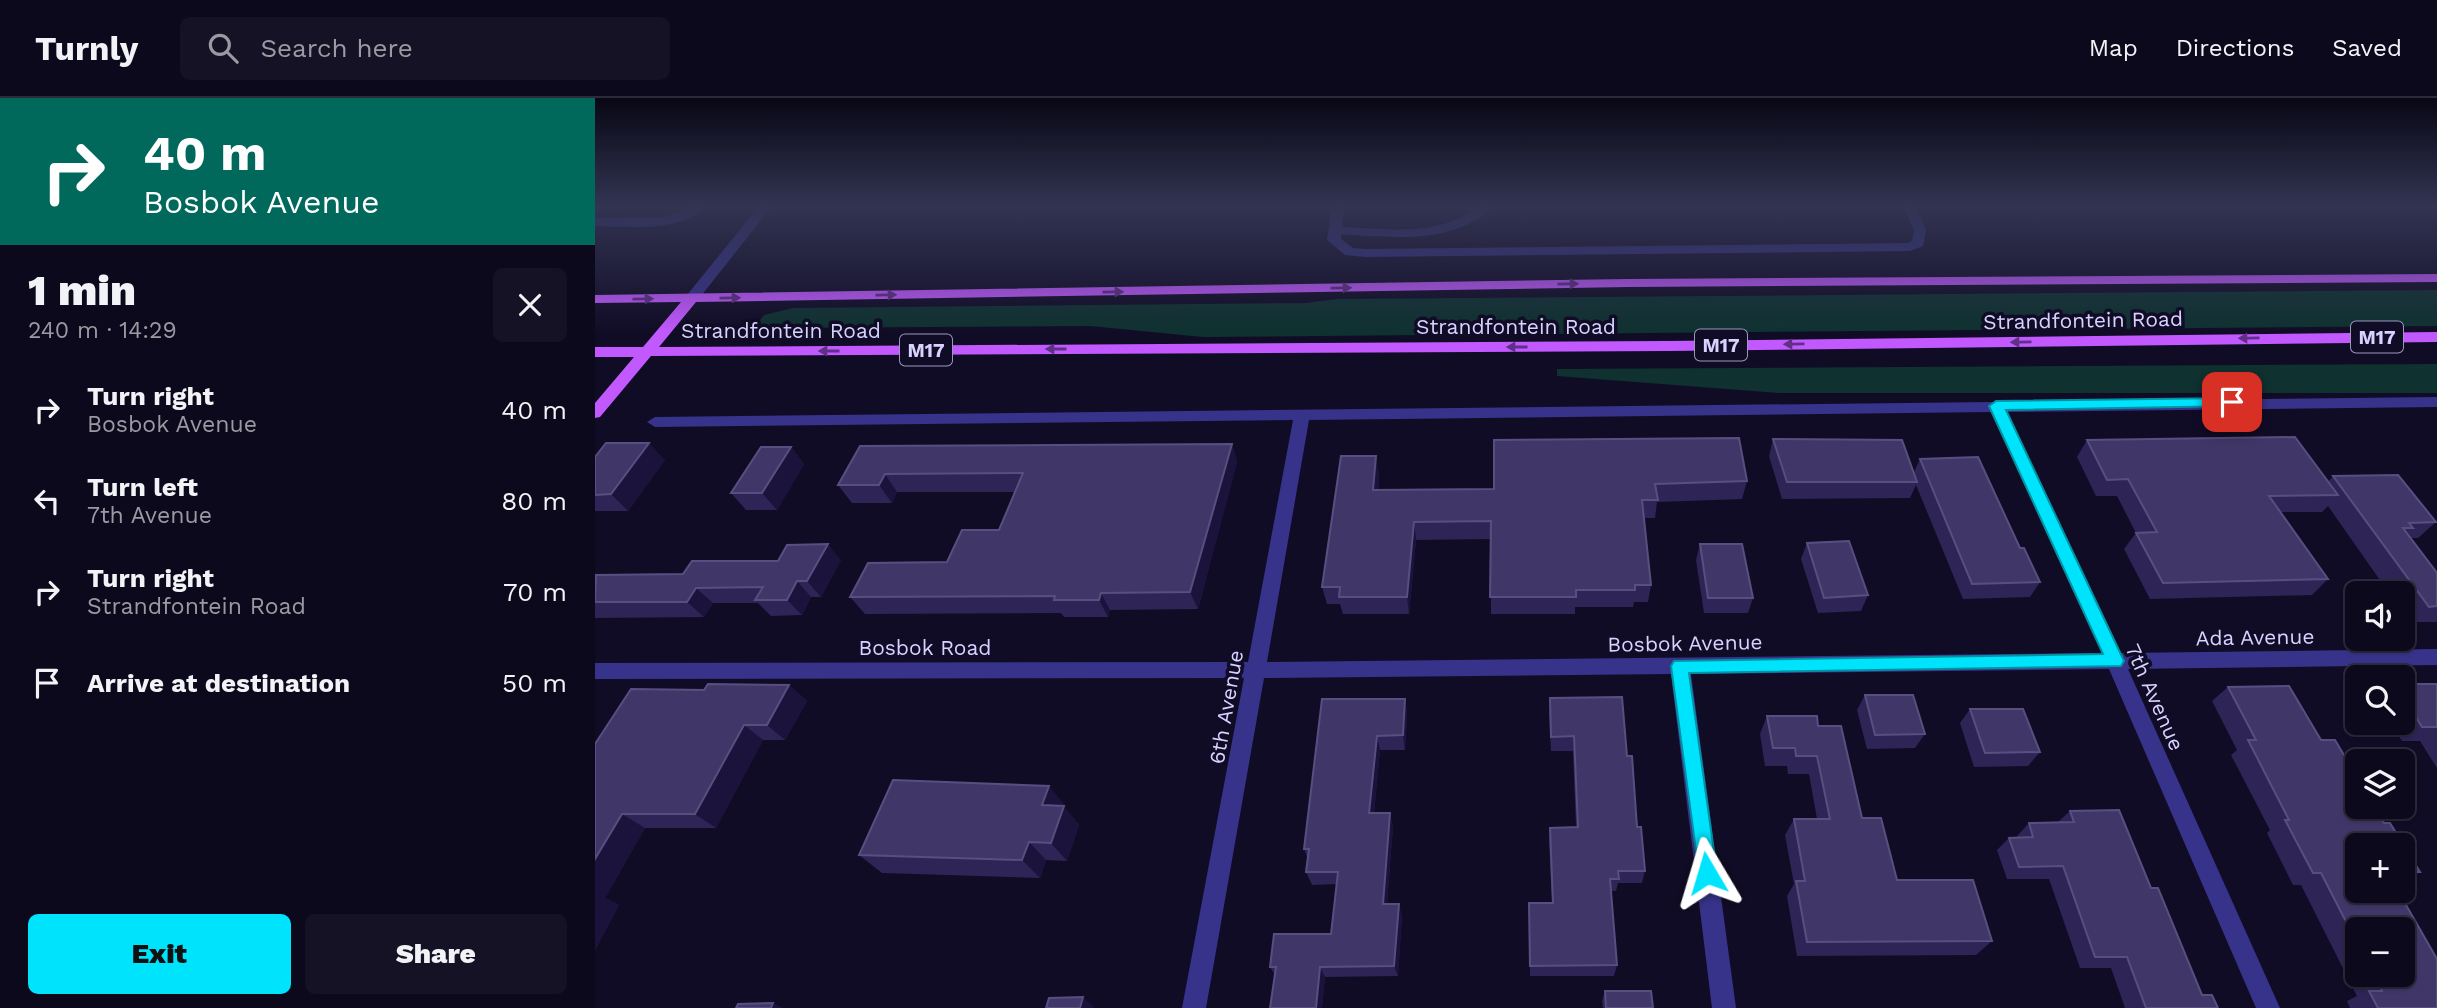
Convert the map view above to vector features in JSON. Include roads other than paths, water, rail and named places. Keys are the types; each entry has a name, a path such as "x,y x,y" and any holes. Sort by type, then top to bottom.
{"main road":[{"name":"Strandfontein Road","path":"595,299 1670,283 2437,278"},
{"path":"595,413 692,298"},
{"name":"Strandfontein Road","path":"595,352 1682,346 2437,337"}],"street":[{"path":"692,298 733,247"},
{"path":"1342,247 1350,252 1365,253 1868,247"},
{"path":"655,422 2437,402"},
{"name":"7th Avenue","path":"1996,406 2115,661 2268,1008"},
{"name":"6th Avenue","path":"1193,1008 1302,415"},
{"name":"Ada Avenue","path":"2115,661 2437,657"},
{"name":"Bosbok Avenue","path":"1256,670 2115,661"},
{"path":"1680,666 1724,1008"},
{"name":"Bosbok Road","path":"595,671 1256,670"}]}
